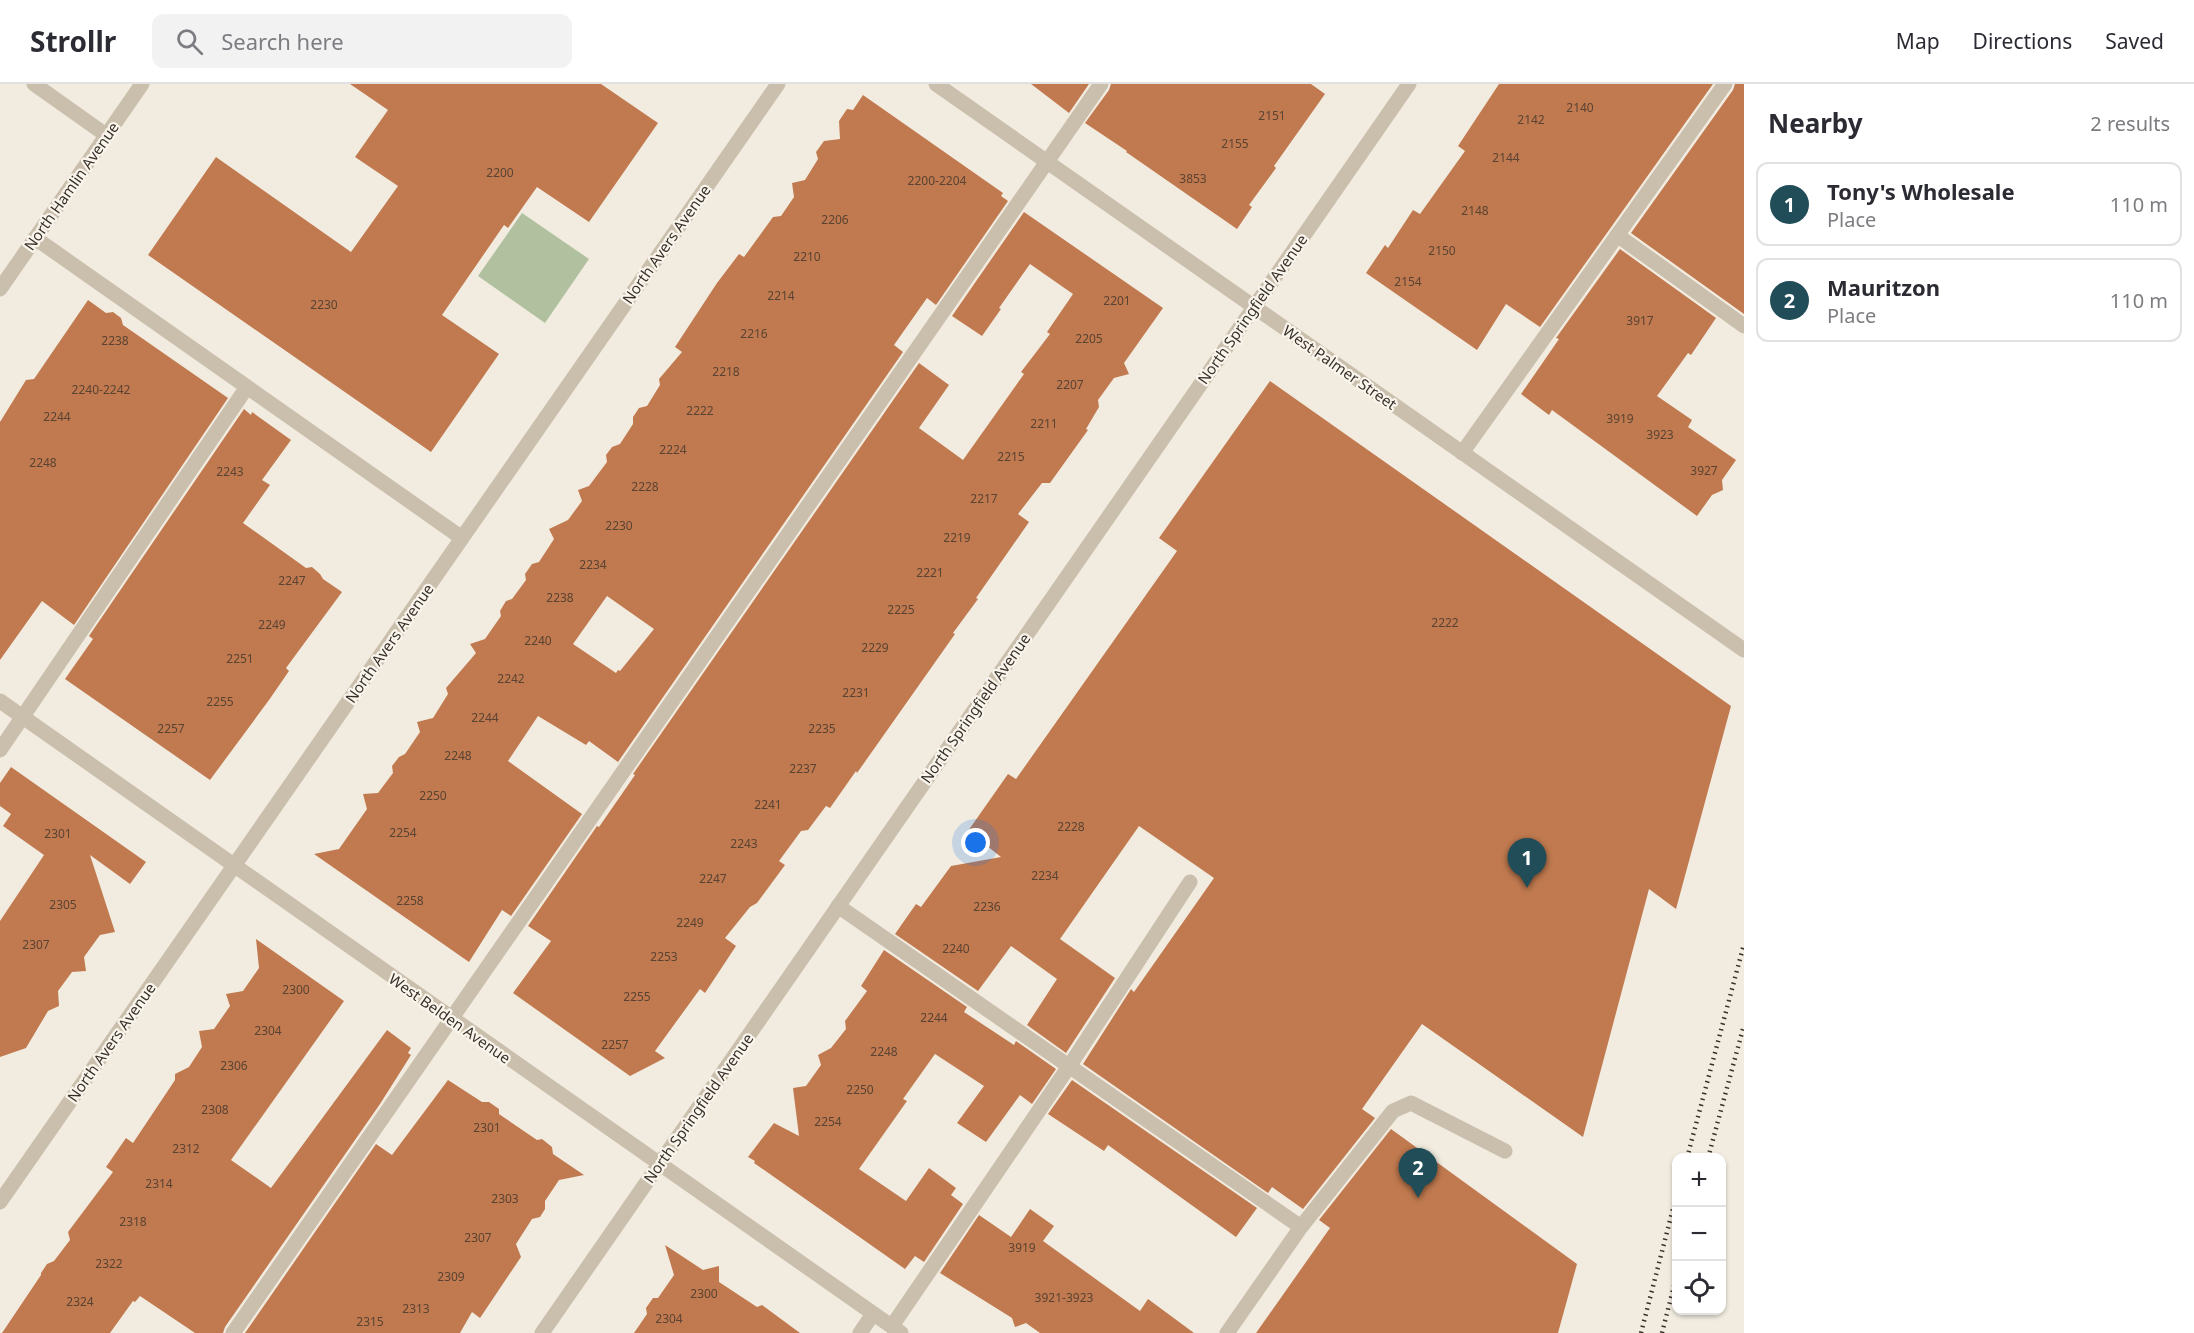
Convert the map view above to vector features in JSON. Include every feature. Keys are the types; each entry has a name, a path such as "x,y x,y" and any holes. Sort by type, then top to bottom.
{"street":[{"path":"34,84 106,135"},
{"name":"North Hamlin Avenue","path":"0,288 142,84"},
{"name":"North Avers Avenue","path":"0,1202 778,84"},
{"name":"West Palmer Street","path":"936,84 1744,650"},
{"path":"233,1333 1101,84"},
{"name":"North Springfield Avenue","path":"542,1333 1409,84"},
{"path":"1462,453 1725,84"},
{"path":"1617,235 1744,326"},
{"path":"35,238 462,538"},
{"path":"0,750 248,387"},
{"name":"West Belden Avenue","path":"0,701 896,1330"},
{"path":"896,1330 1190,882"},
{"path":"838,906 1301,1227"},
{"path":"1227,1333 1301,1227 1393,1111 1412,1103 1505,1151"},
{"path":"860,1333 873,1314"}],"green space":[{"path":"522,213 589,259 545,323 478,276"}],"building":[{"path":"350,84 601,84 658,123 589,222 537,187 508,228 504,225 442,315 499,354 431,452 148,255 216,157 351,252 398,186 355,157 388,110"},
{"path":"1031,84 1089,84 1069,113"},
{"path":"1111,84 1311,84 1325,94 1274,166 1276,168 1249,205 1252,207 1237,229 1085,123"},
{"path":"1499,84 1713,84 1540,327 1506,304 1477,350 1366,273 1385,245 1388,248 1413,210 1420,214 1465,151 1458,146"},
{"path":"1735,84 1744,84 1744,314 1631,233"},
{"path":"863,95 1003,193 1001,196 1008,201 936,305 927,298 894,345 903,352 618,762 589,741 586,745 538,716 508,761 582,814 511,916 502,910 469,962 314,854 339,849 367,809 363,794 378,793 393,773 392,766 399,757 405,754 420,732 417,722 433,718 448,694 446,688 476,653 470,644 485,639 501,616 500,611 506,601 512,599 526,580 525,574 532,564 539,562 554,539 549,529 568,520 582,501 578,490 589,486 607,462 606,455 612,447 620,444 633,424 633,417 639,408 647,406 660,385 659,379 682,352 675,347 717,283 739,254 744,257 773,217 781,216 794,197 792,183 805,180 818,159 816,152 824,141 840,139 839,121 847,109 853,110","holes":["607,596 654,629 616,673 573,644"]},
{"path":"1024,212 1163,308 1124,363 1129,374 1114,378 1098,400 1099,407 1086,429 1088,430 1050,483 1042,483 1018,514 1029,522 976,598 978,599 953,633 955,634 857,773 856,771 830,808 826,806 808,830 801,831 779,861 785,865 757,903 750,907 725,938 736,946 705,993 700,989 655,1051 665,1058 630,1076 513,993 551,941 528,926 597,826 599,827 635,775 633,774 919,363 949,385 919,428 963,460 1024,374 1021,372 1050,334 1047,332 1073,294 1030,264 982,336 952,316"},
{"path":"1620,249 1716,318 1691,355 1688,353 1657,396 1692,420 1688,427 1736,460 1722,480 1723,490 1712,495 1697,516 1552,410 1549,415 1521,394 1559,339 1556,338"},
{"path":"88,300 106,313 113,312 121,318 123,325 228,398 74,625 42,601 0,660 0,422 26,380 34,379"},
{"path":"1270,381 1731,706 1676,909 1649,889 1583,1137 1422,1024 1362,1109 1375,1118 1303,1209 1272,1187 1268,1193 1083,1064 1131,989 1134,992 1214,878 1139,826 1060,939 1115,978 1066,1053 1027,1025 1057,979 1011,946 978,991 895,934 916,904 921,907 951,866 1001,857 968,831 1008,774 1016,779 1177,551 1159,538"},
{"path":"244,409 251,415 252,412 291,440 262,480 270,485 243,523 306,568 312,567 323,579 342,592 286,668 289,671 269,700 210,780 65,679 93,639 89,636"},
{"path":"11,767 146,862 130,884 90,855 115,932 100,935 84,957 86,971 72,972 58,991 59,1006 48,1011 26,1048 0,1057 0,921 44,855 3,826 11,814 0,806 0,783"},
{"path":"256,939 344,1001 231,1160 271,1188 387,1030 411,1048 408,1053 411,1055 380,1104 223,1333 195,1333 140,1296 135,1302 133,1301 110,1333 2,1333 47,1264 54,1261 70,1240 68,1232 113,1172 106,1167 126,1138 133,1143 175,1080 175,1074 189,1067 202,1047 199,1031 214,1029 230,1006 226,994 243,991 259,968"},
{"path":"884,950 967,1007 964,1012 1014,1045 1016,1041 1056,1069 1032,1104 1020,1095 986,1142 957,1123 984,1086 935,1054 903,1099 907,1101 859,1169 906,1201 929,1168 956,1188 951,1195 963,1204 924,1262 915,1256 905,1269 748,1157 774,1123 799,1136 793,1088 806,1086 821,1065 818,1055 831,1048 846,1029 845,1021 867,991 861,986"},
{"path":"448,1080 482,1102 489,1102 499,1109 499,1114 537,1140 542,1139 552,1147 553,1154 584,1175 559,1180 545,1201 545,1209 540,1217 532,1219 516,1244 521,1257 480,1318 472,1312 460,1333 245,1333 376,1144 392,1155"},
{"path":"1072,1080 1257,1208 1236,1237 1108,1145 1104,1151 1048,1114"},
{"path":"1391,1129 1577,1264 1558,1333 1256,1333 1330,1228 1319,1220"},
{"path":"1030,1209 1054,1226 1043,1241 1140,1311 1148,1299 1194,1333 1040,1333 1026,1323 1015,1327 1012,1318 940,1273 979,1215 1011,1237"},
{"path":"665,1245 703,1270 719,1266 719,1282 757,1307 762,1305 800,1333 634,1333 647,1314 646,1308 653,1298 658,1298 674,1275"}],"railway":[{"path":"1688,1153 1744,944"},
{"path":"1709,1153 1744,1025"},
{"path":"1641,1333 1673,1207"},
{"path":"1662,1333 1672,1294"}],"place":[{"name":"Tony's Wholesale","path":"1527,888"},
{"name":"Mauritzon","path":"1418,1198"}]}
